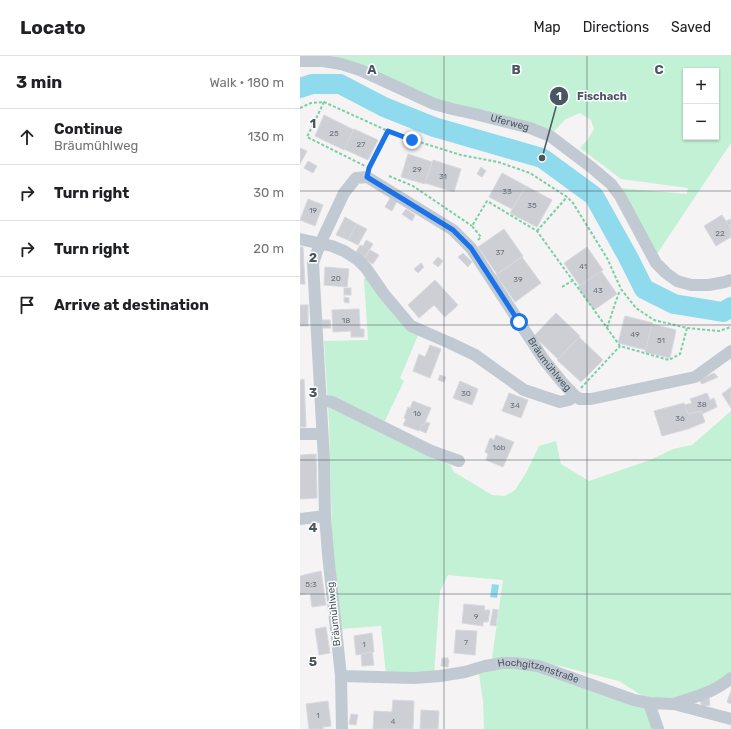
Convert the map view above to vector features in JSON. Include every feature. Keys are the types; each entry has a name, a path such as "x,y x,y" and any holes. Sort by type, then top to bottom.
{"street":[{"name":"Uferweg","path":"300,60 323,61 341,64 360,70 434,104 452,110 475,114 530,128 550,136 611,184 620,196 656,263 666,273 678,281 691,285 708,285 731,280"},
{"name":"Bräumühlweg","path":"342,729 341,676 325,516 321,403 313,263 320,244 344,193 356,178 367,177 453,230 471,248 544,360 562,382 575,396 580,399 591,399 695,377 731,351"},
{"path":"300,239 344,251 358,260 366,268 384,294 410,326 475,355 524,390 560,402 569,400 575,396"},
{"path":"321,403 325,401 332,402 431,451 459,460"},
{"path":"300,434 322,434"},
{"path":"300,519 325,516"},
{"name":"Hochgitzenstraße","path":"341,676 414,678 465,672 502,663 515,663 538,666 634,700 649,703 674,704 731,719"},
{"path":"674,704 709,692 731,678"},
{"path":"649,703 658,729"}],"path":[{"path":"300,108 311,103 324,102 388,131 412,140 461,155 498,162 530,173 567,197 572,202 607,258 621,289 636,308 654,320 687,328 719,331 731,327"},
{"path":"324,102 307,137 369,168 388,131"},
{"path":"384,174 413,186 472,226 481,237 471,248"},
{"path":"537,231 567,197"},
{"path":"472,226 487,201 537,231 620,346 669,360 680,354 687,328"},
{"path":"562,287 572,281"},
{"path":"607,328 621,289"},
{"path":"575,396 620,346"}],"green space":[{"path":"300,56 731,56 731,143 655,257 618,188 687,194 688,188 621,179 580,148 594,129 591,120 580,113 566,119 553,132 462,109"},
{"path":"367,277 419,333 400,378 404,381 380,431 450,465 454,472 492,495 505,496 515,490 526,473 539,446 556,441 561,464 589,481 650,460 673,449 692,445 731,411 731,675 718,685 670,701 649,700 619,681 560,666 534,663 512,658 492,658 503,580 448,575 440,591 434,674 386,675 381,626 340,629 333,571 329,422 324,341 368,340 364,279"},
{"path":"493,666 527,666 646,708 654,729 484,729 483,701 479,674"}],"water":[{"path":"492,584 499,585 497,598 490,597"}],"building":[{"path":"324,115 354,130 344,150 315,136"},
{"path":"354,129 378,140 368,160 344,149"},
{"path":"300,148 307,151 300,164"},
{"path":"408,154 432,162 425,184 401,177"},
{"path":"433,160 461,169 454,192 425,183"},
{"path":"308,161 317,166 313,173 304,168"},
{"path":"481,167 486,171 482,177 477,174"},
{"path":"502,173 526,186 512,209 489,197"},
{"path":"526,186 552,200 537,227 510,213"},
{"path":"390,198 397,201 392,211 385,207"},
{"path":"308,199 323,205 315,226 300,220"},
{"path":"406,209 415,215 412,221 402,214"},
{"path":"722,215 731,229 731,237 716,246 704,226"},
{"path":"345,217 357,224 348,240 336,235"},
{"path":"731,219 731,229 726,221"},
{"path":"357,224 367,229 358,245 348,240"},
{"path":"504,229 523,256 497,274 478,247"},
{"path":"366,240 373,244 364,259 355,254 360,245 363,246"},
{"path":"300,247 303,247 305,284 300,284"},
{"path":"587,247 603,270 580,286 564,263"},
{"path":"370,250 379,255 373,264 364,259"},
{"path":"463,253 472,262 468,267 458,257"},
{"path":"438,257 443,261 438,267 433,263"},
{"path":"522,257 541,283 515,302 496,275"},
{"path":"421,263 424,267 418,273 414,269"},
{"path":"325,267 349,269 347,287 324,285"},
{"path":"601,271 617,294 594,310 578,287"},
{"path":"435,280 458,305 445,317 434,305 419,318 408,305"},
{"path":"344,288 351,288 351,295 344,295"},
{"path":"344,297 349,298 349,303 344,302"},
{"path":"300,305 308,305 308,326 300,326"},
{"path":"359,309 360,329 364,329 364,337 351,337 351,331 333,332 332,310"},
{"path":"556,313 580,336 558,359 534,336"},
{"path":"625,316 653,323 646,350 618,343"},
{"path":"322,320 330,320 331,328 322,328"},
{"path":"652,324 676,330 670,358 645,352"},
{"path":"579,337 603,360 581,382 557,360"},
{"path":"430,345 441,349 430,378 413,371 419,354 425,357"},
{"path":"714,373 718,377 702,384 699,380"},
{"path":"440,375 446,377 444,382 438,380"},
{"path":"304,379 306,427 300,427 300,380"},
{"path":"460,381 478,389 472,405 453,398"},
{"path":"731,387 731,408 722,394"},
{"path":"509,393 528,400 521,418 502,411"},
{"path":"707,393 710,400 714,398 717,407 702,414 701,411 688,414 684,405 692,403 690,399"},
{"path":"413,401 431,408 424,425 422,424 419,431 403,425 406,419 404,418 408,407 410,408"},
{"path":"684,403 688,414 701,411 705,422 688,429 662,436 654,411"},
{"path":"426,422 430,423 426,433 419,430 422,424 424,425"},
{"path":"496,435 514,442 503,467 486,460 488,454 485,452 490,438 494,440"},
{"path":"316,454 317,498 300,499 300,455"},
{"path":"321,571 326,605 312,607 310,593 300,595 300,576"},
{"path":"464,604 485,606 484,610 490,610 488,622 483,622 483,626 462,623"},
{"path":"493,609 498,610 496,626 490,625"},
{"path":"326,627 330,653 319,655 315,629"},
{"path":"456,630 477,631 475,655 454,653"},
{"path":"372,633 374,652 356,655 354,636"},
{"path":"372,652 374,665 362,666 361,654"},
{"path":"442,658 448,658 448,667 441,666"},
{"path":"731,691 731,704 727,702"},
{"path":"709,698 710,705 702,707 700,700"},
{"path":"393,700 414,701 413,729 373,729 374,711 392,712"},
{"path":"328,701 331,726 323,727 323,729 309,729 306,704"},
{"path":"421,710 439,711 438,729 420,729"},
{"path":"351,714 358,715 356,725 349,724"}],"waterway":[{"path":"300,88 312,84 340,84 384,107 434,127 542,158 594,196 644,289 674,304 723,312 731,307"}],"place":[{"name":"Fischach","path":"542,158"}],"route":[{"path":"412,140 388,131 369,168 367,177 453,230 471,248 519,322"}]}
